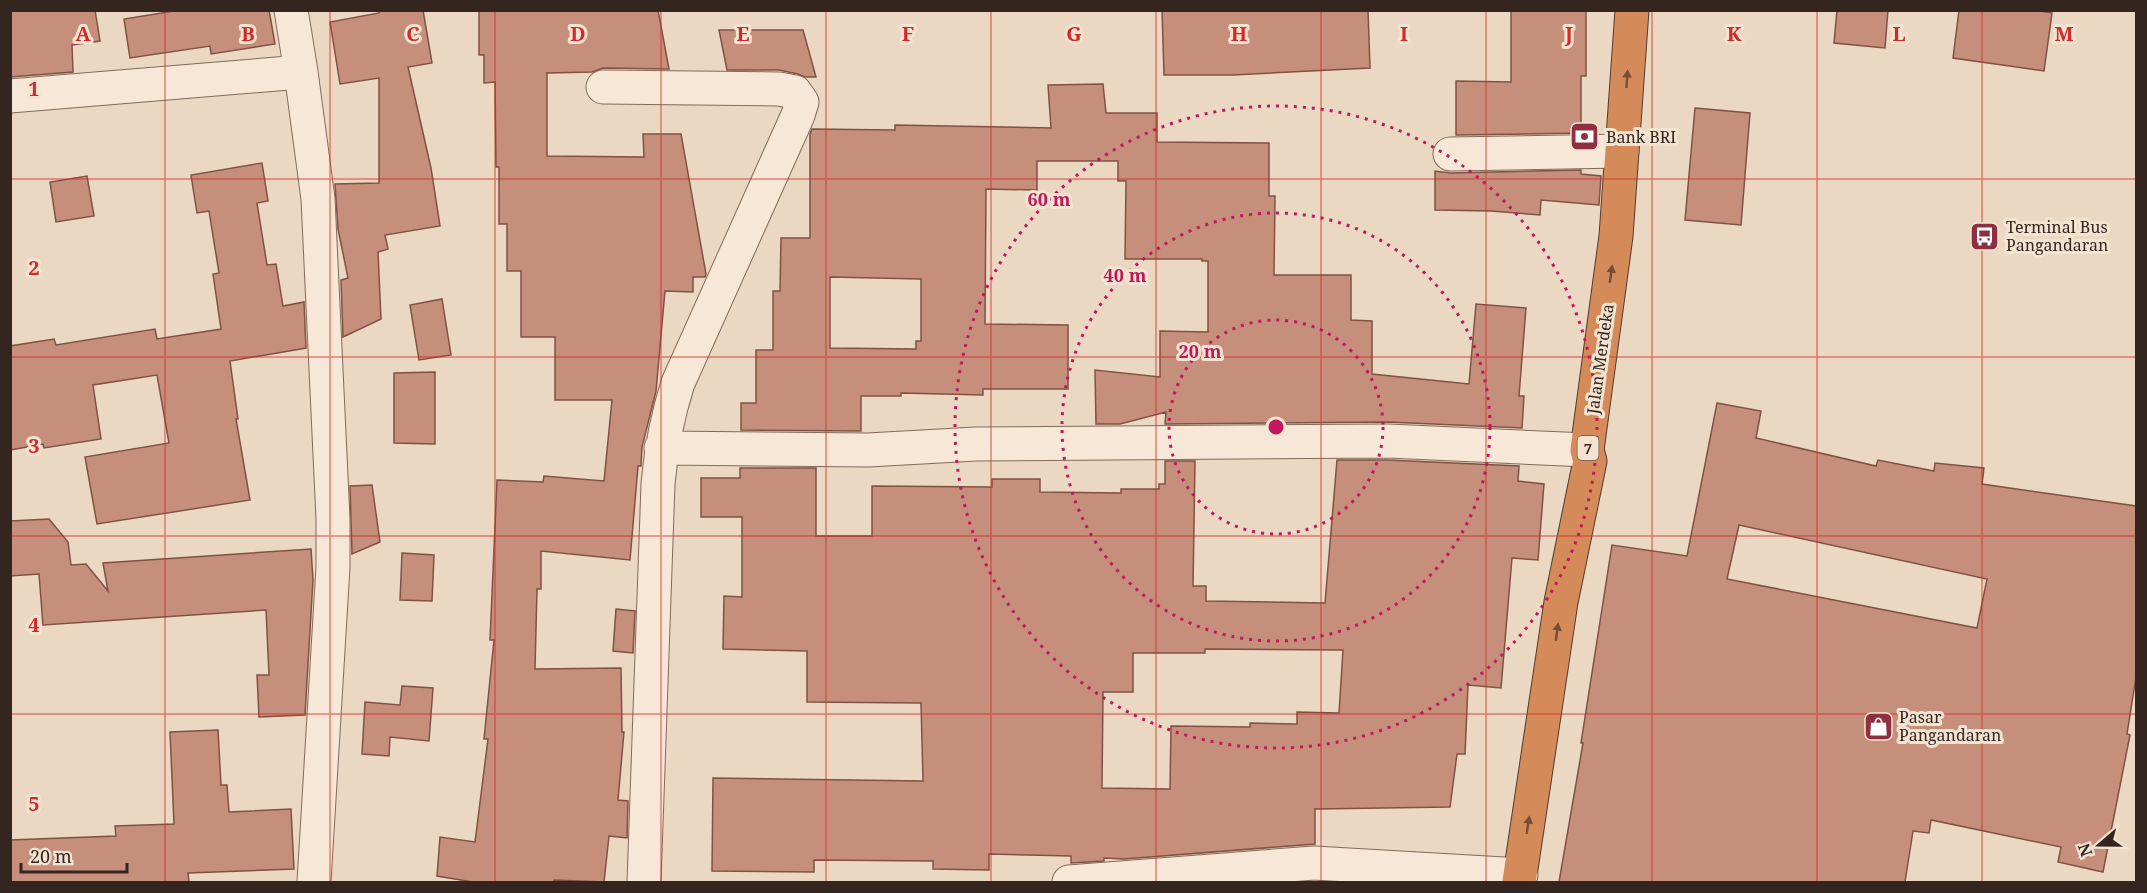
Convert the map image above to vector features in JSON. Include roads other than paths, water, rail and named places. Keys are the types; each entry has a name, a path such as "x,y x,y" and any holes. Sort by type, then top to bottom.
{"highway":[{"name":"Jalan Merdeka","path":"1520,879 1562,602 1590,461 1587,450 1616,236 1632,10"}],"street":[{"path":"291,10 302,72 318,199 333,519 332,578 314,882"},
{"path":"10,96 302,72"},
{"path":"603,87 779,89 795,92 802,102 798,116 678,383 667,416 661,448 644,882"},
{"path":"1450,154 1622,151"},
{"path":"661,448 868,450 976,444 1388,441 1587,450"},
{"path":"1069,882 1314,863 1520,879"}],"place":[{"name":"Bank BRI","path":"1585,137"},
{"name":"Terminal Bus Pangandaran","path":"1985,236"},
{"name":"Pasar Pangandaran","path":"1878,726"}]}
